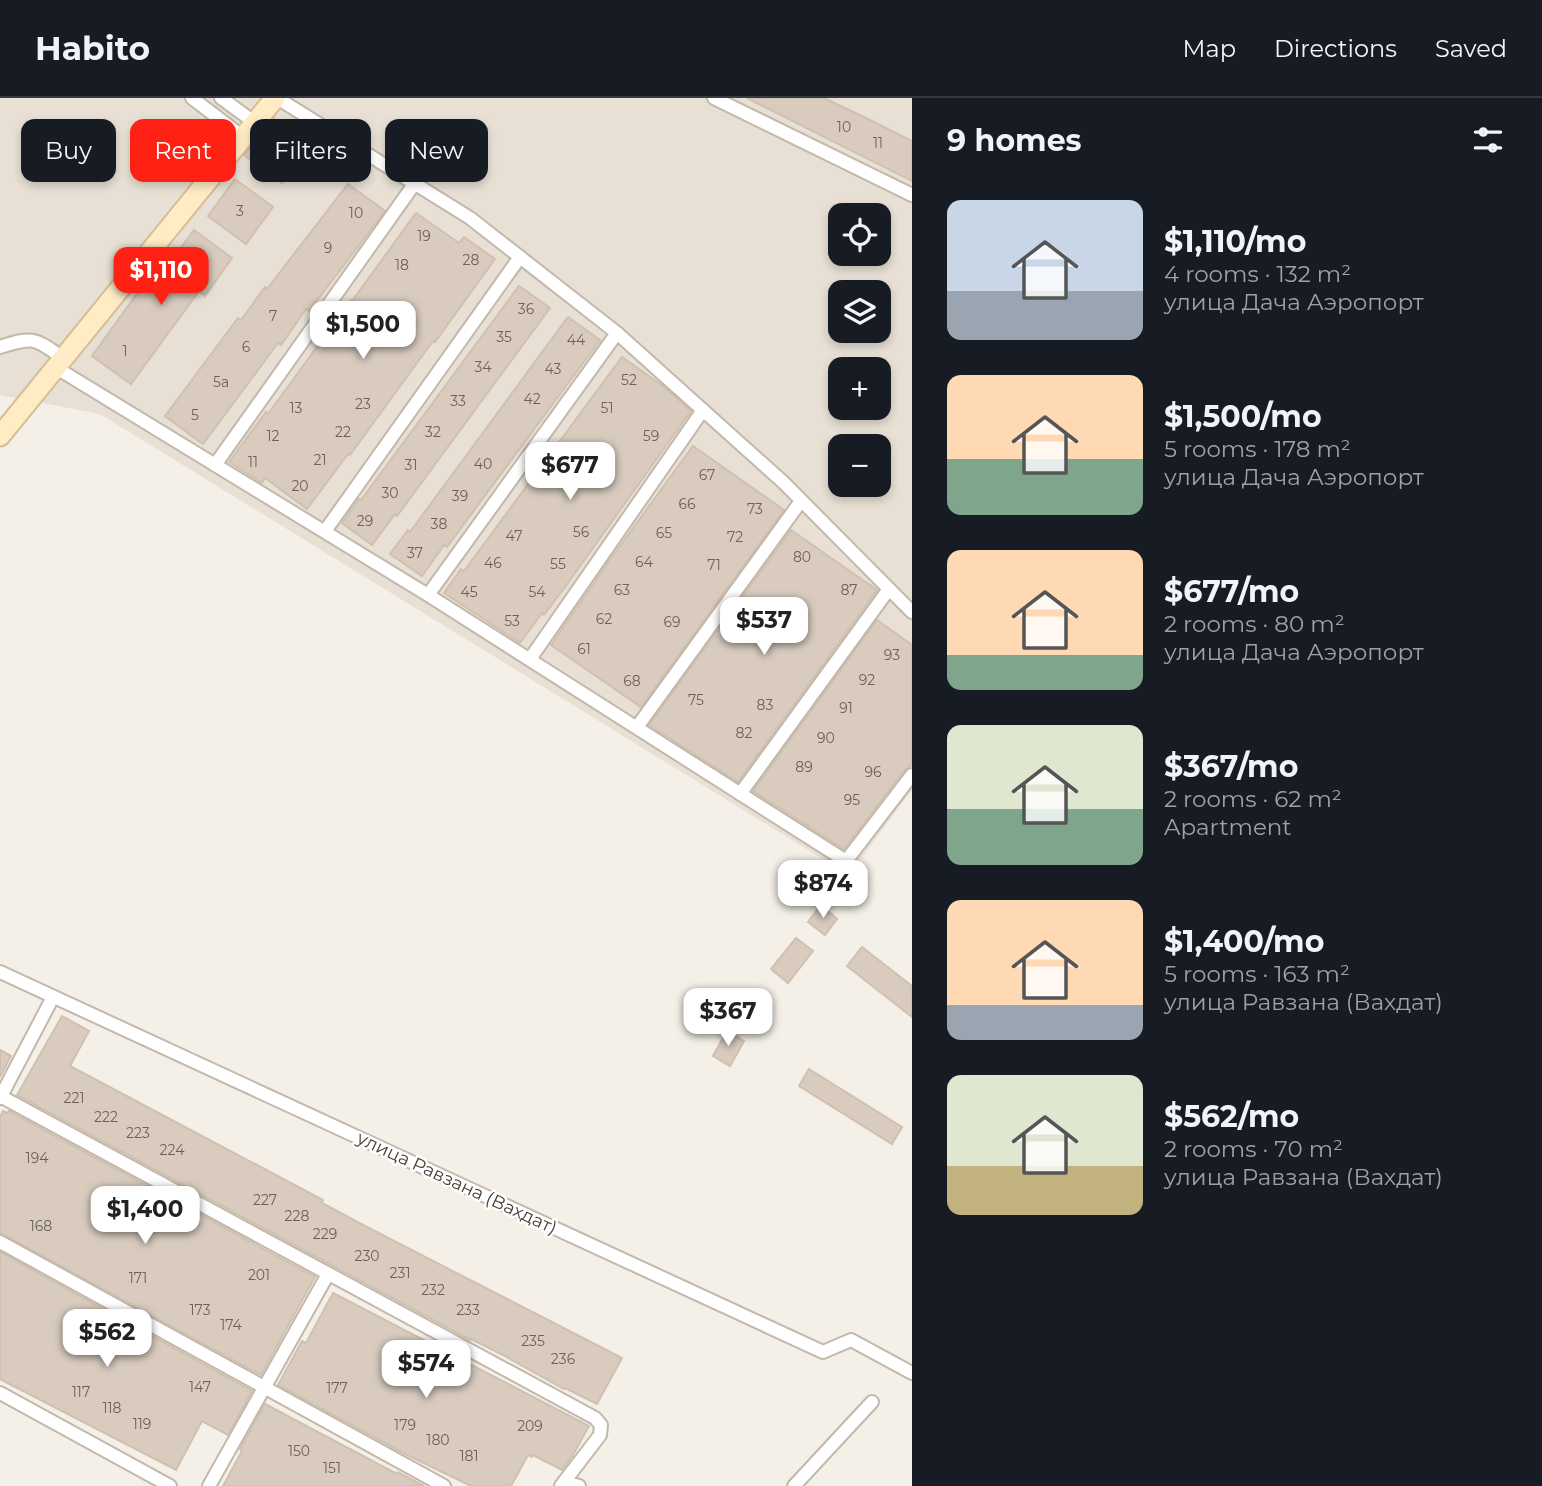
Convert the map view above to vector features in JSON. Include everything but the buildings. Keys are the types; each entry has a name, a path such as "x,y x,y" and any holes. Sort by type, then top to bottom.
{"main road":[{"path":"0,436 276,98"}],"street":[{"path":"192,98 249,130"},
{"path":"222,98 249,130"},
{"path":"276,98 470,218 617,333 801,501 912,612"},
{"path":"714,98 912,195"},
{"path":"215,465 415,183"},
{"path":"324,531 520,257"},
{"path":"428,594 617,333"},
{"path":"0,348 23,340 36,340 59,363 215,465 428,594 845,861 912,775"},
{"path":"530,659 703,410"},
{"path":"636,727 801,501"},
{"path":"740,794 889,589"},
{"name":"улица Равзана (Вахдат)","path":"0,972 823,1352 851,1340 912,1373"},
{"path":"54,997 0,1097 595,1418 601,1425 600,1435 563,1484 579,1486"},
{"path":"0,1242 444,1486"},
{"path":"209,1486 328,1273"},
{"path":"0,1393 170,1486"},
{"path":"794,1486 872,1402"}],"shaded area":[{"path":"0,98 912,98 912,790 849,875 100,414 0,395"}]}
